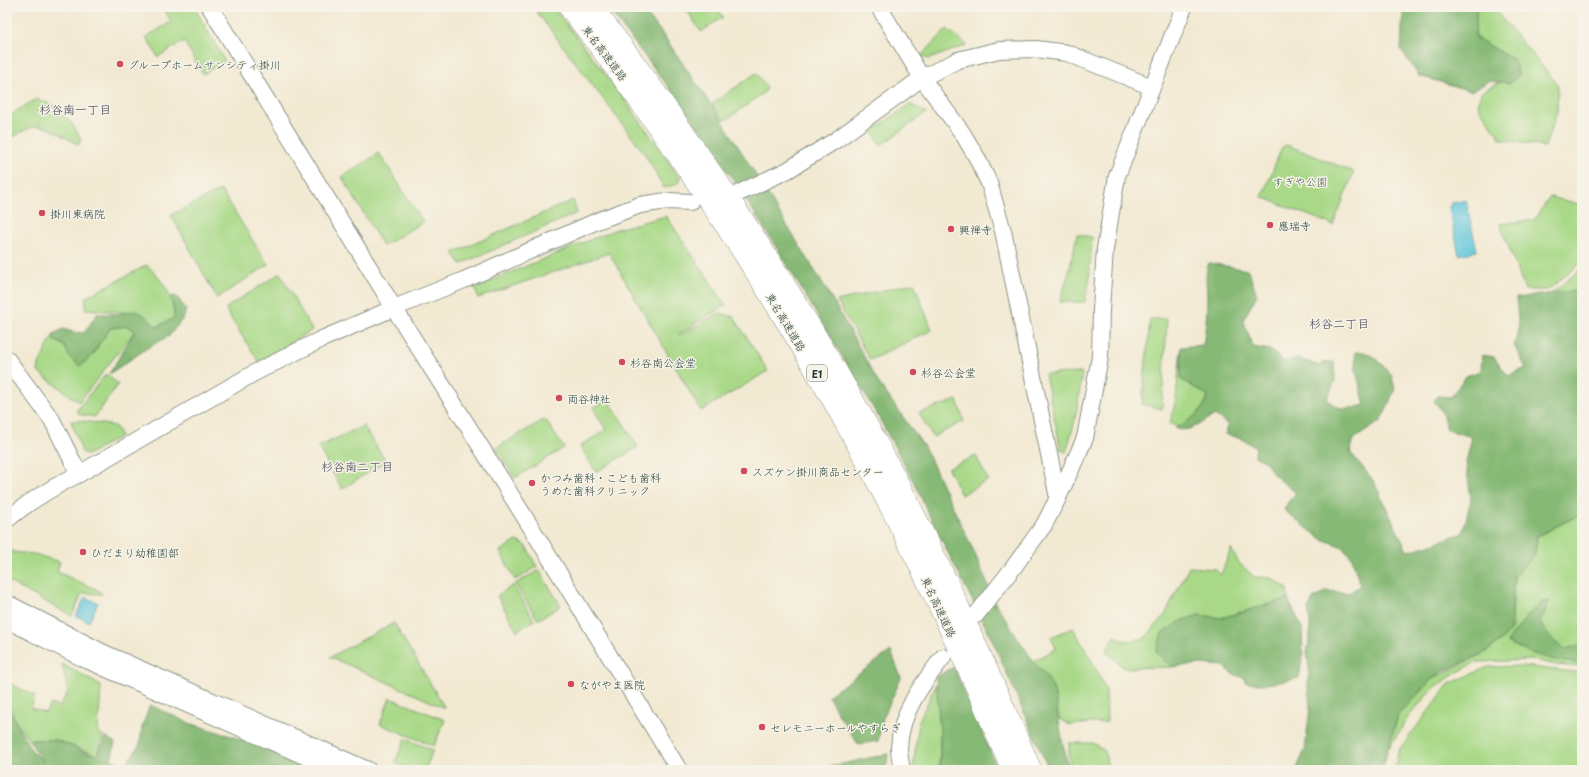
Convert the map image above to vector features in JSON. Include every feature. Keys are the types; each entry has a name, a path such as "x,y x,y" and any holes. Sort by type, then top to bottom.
{"highway":[{"name":"東名高速道路","path":"570,7 638,98 704,192 757,272 801,345 860,449 907,539 978,690 1012,770"},
{"name":"東名高速道路","path":"592,7 652,86 718,182 816,335 876,441 923,531 978,648 1031,770"}],"street":[{"path":"210,7 679,770"},
{"path":"879,7 922,78 963,134 989,183 996,205 1020,309 1058,498"},
{"path":"976,615 1044,525 1085,438 1100,357 1104,248 1117,176 1184,7"},
{"path":"741,192 788,170 836,140 922,78 958,60 999,50 1036,49 1067,53 1152,87"},
{"path":"7,520 20,508 53,487 79,474 256,372 322,339 464,280 597,221 640,205 667,201 690,202"},
{"path":"7,359 52,420 79,474"},
{"path":"7,603 104,652 368,770"},
{"path":"7,620 82,658 336,770"},
{"path":"902,770 899,748 905,716 924,681 943,657"}],"green space":[{"path":"163,7 194,7 225,61 203,74 184,41 158,57 146,37 171,22"},
{"path":"533,7 553,7 618,91 665,156 680,178 677,184 664,188 645,154"},
{"path":"607,7 641,7 661,32 725,125 831,297 878,382 925,448 975,554 992,595 994,607 994,601 1033,661 1047,677 1054,690 1063,745 1070,770 1049,770 991,637 928,513 917,488 878,416 775,245 734,181 678,99"},
{"path":"685,7 716,7 723,17 701,32"},
{"path":"1403,7 1477,7 1475,37 1513,59 1519,75 1511,83 1489,81 1472,91 1419,76 1401,49"},
{"path":"1474,7 1492,7 1558,85 1557,111 1545,147 1501,139 1478,106 1481,92 1515,74 1481,47 1472,25"},
{"path":"947,29 967,45 929,59 921,56"},
{"path":"756,73 766,86 766,91 729,118 723,120 712,104"},
{"path":"37,99 55,106 72,124 81,139 79,145 54,131 39,126 26,130 7,141 8,120 19,109"},
{"path":"910,104 926,113 881,145 872,131"},
{"name":"すぎや公園","path":"1287,145 1354,172 1333,225 1262,197 1282,147"},
{"path":"379,153 423,222 383,246 342,177"},
{"path":"221,190 268,265 217,298 171,215"},
{"path":"1550,197 1582,205 1582,262 1548,290 1525,290 1500,224 1534,220"},
{"path":"573,200 577,213 461,264 453,253"},
{"path":"666,216 726,305 679,334 680,335 720,313 734,317 768,371 701,411 609,253 478,298 475,287 617,229"},
{"path":"1077,234 1092,237 1089,283 1085,302 1060,302 1070,268"},
{"path":"1209,263 1248,270 1257,295 1243,320 1253,347 1270,350 1284,362 1299,359 1319,366 1325,362 1334,362 1335,380 1327,399 1331,403 1340,408 1365,405 1356,371 1355,352 1364,352 1377,359 1391,374 1395,389 1381,421 1354,439 1350,452 1373,480 1407,551 1463,533 1471,499 1466,462 1472,437 1447,430 1441,410 1434,401 1438,396 1451,397 1466,376 1481,371 1482,355 1494,357 1508,376 1526,368 1514,345 1519,330 1516,298 1571,291 1582,294 1582,519 1577,516 1537,536 1535,555 1514,576 1510,631 1502,640 1486,652 1443,671 1432,679 1398,715 1382,770 1296,770 1305,750 1310,707 1308,685 1309,667 1307,653 1310,635 1308,610 1313,599 1325,591 1349,593 1360,586 1352,558 1343,547 1322,539 1284,510 1288,502 1296,493 1273,474 1267,463 1255,456 1256,447 1242,439 1225,434 1228,425 1215,415 1201,424 1191,428 1175,428 1191,419 1203,407 1208,396 1181,379 1181,347 1203,345 1207,309 1206,276"},
{"path":"147,265 166,288 172,302 174,318 156,327 143,314 85,309 86,297"},
{"path":"1582,268 1582,294 1552,293"},
{"path":"280,273 312,330 259,362 228,314 226,308"},
{"path":"914,283 932,330 870,360 837,301"},
{"path":"176,296 186,309 184,317 169,336 149,347 109,374 135,331 128,326 111,328 93,355 80,366 68,356 64,346 53,340 54,334 63,329 84,333 97,314 119,314 134,311 143,314 157,327 174,318 174,309 170,297"},
{"path":"1150,319 1167,319 1162,409 1142,404"},
{"path":"128,326 135,331 79,402 38,372 39,364 54,334 66,348 93,355 111,328"},
{"path":"1181,347 1181,379 1208,396 1204,405 1197,414 1189,422 1180,426 1170,424 1176,399"},
{"path":"1082,373 1080,393 1072,432 1066,452 1061,450 1045,374"},
{"path":"106,374 118,384 95,417 81,415 76,411"},
{"path":"608,399 638,447 596,472 580,446 606,430 593,408"},
{"path":"957,400 964,421 933,437 919,413"},
{"path":"545,419 564,448 515,478 496,448"},
{"path":"71,421 84,421 115,426 121,436 87,455 82,452"},
{"path":"363,426 386,461 342,489 318,447"},
{"path":"976,456 988,480 961,495 948,468"},
{"path":"1577,516 1582,519 1582,645 1564,650 1547,636 1540,622 1549,601 1540,603 1507,642 1514,646 1572,663 1582,663 1582,667 1557,665 1532,660 1476,662 1431,690 1407,719 1389,748 1398,715 1432,679 1486,652 1502,640 1512,628 1514,576 1535,555 1537,536"},
{"path":"517,541 526,546 537,567 515,580 500,551"},
{"path":"7,545 13,552 34,554 60,562 57,572 98,590 102,594 82,593 72,616 7,581"},
{"path":"1231,549 1239,563 1254,577 1271,578 1287,588 1288,599 1221,618 1199,615 1181,621 1156,652 1171,667 1124,668 1106,651 1115,636 1126,641 1144,639 1165,615 1189,567 1215,569 1221,575"},
{"path":"539,570 561,606 538,620 515,584"},
{"path":"513,585 534,620 517,631 497,596"},
{"path":"1288,599 1302,628 1303,653 1299,678 1272,683 1251,683 1246,682 1245,678 1232,674 1224,666 1201,664 1171,667 1156,652 1162,633 1181,621 1199,615 1221,618"},
{"path":"1550,601 1540,622 1551,638 1557,644 1566,649 1582,644 1582,663 1564,662 1543,657 1523,650 1507,642 1526,617 1540,603"},
{"path":"394,623 445,708 330,657"},
{"path":"1073,628 1090,657 1106,690 1107,722 1070,725 1059,718 1055,696 1033,661 1056,649 1051,637"},
{"path":"891,651 901,678 883,718 878,741 858,744 828,696"},
{"path":"62,664 101,686 98,732 103,736 97,755 56,740 29,740 17,723 7,700 7,682 35,696 31,708 45,713 51,704 59,707 68,692"},
{"path":"1522,666 1582,673 1582,770 1394,770 1399,750 1449,684 1488,667"},
{"path":"954,667 998,770 940,770 940,735 936,677"},
{"path":"937,682 940,735 939,770 913,770 919,721"},
{"path":"390,698 445,720 434,746 380,724"},
{"path":"150,705 189,723 250,742 292,759 309,770 7,770 7,707 30,748 44,763 29,740 56,740 87,753 97,755 106,737 115,743 111,760 126,764 140,744 142,727"},
{"path":"405,739 433,750 425,770 413,770 395,763"},
{"path":"1069,743 1093,743 1105,751 1108,770 1072,770"},
{"path":"888,754 886,770 814,770"}],"water":[{"path":"1466,200 1477,251 1459,255 1449,208 1451,203"},
{"path":"85,597 98,603 89,622 76,616"}],"place":[{"name":"グループホームサンシティ掛川","path":"120,64"},
{"name":"掛川東病院","path":"42,213"},
{"name":"應瑞寺","path":"1270,225"},
{"name":"興禅寺","path":"951,229"},
{"name":"杉谷南公会堂","path":"622,362"},
{"name":"杉谷公会堂","path":"913,372"},
{"name":"両谷神社","path":"559,398"},
{"name":"スズケン掛川商品センター","path":"744,471"},
{"name":"かつみ歯科・こども歯科 うめた歯科クリニック","path":"532,483"},
{"name":"ひだまり幼稚園部","path":"83,552"},
{"name":"ながやま医院","path":"571,684"},
{"name":"セレモニーホールやすらぎ","path":"762,727"}],"district":[{"name":"杉谷南一丁目","path":"75,109"},
{"name":"杉谷二丁目","path":"1339,323"},
{"name":"杉谷南二丁目","path":"357,466"}]}
